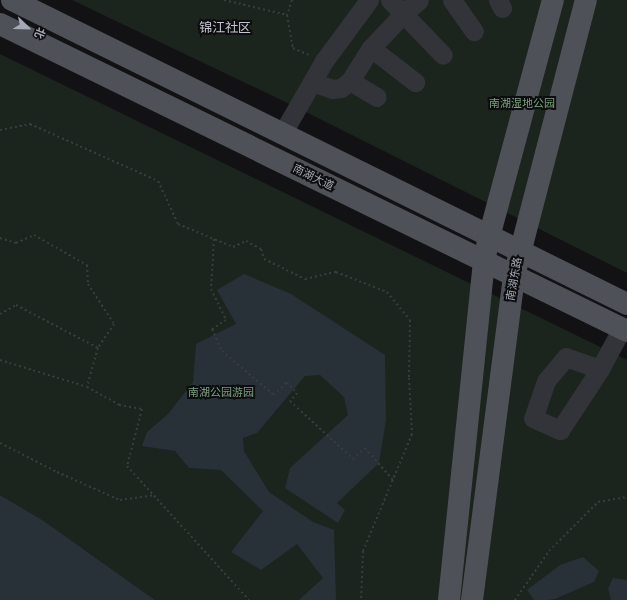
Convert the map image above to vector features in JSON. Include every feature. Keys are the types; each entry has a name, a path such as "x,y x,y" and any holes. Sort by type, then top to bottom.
{"main road":[{"path":"12,0 519,252 627,304"},
{"path":"449,600 484,262 489,236 553,0"},
{"name":"南湖东路","path":"472,600 514,276 519,252 586,0"},
{"name":"南湖大道","path":"0,24 484,262 624,329"}],"street":[{"path":"282,134 324,61 369,0"},
{"path":"390,0 443,55"},
{"path":"312,82 332,89 342,88 350,81 372,48 403,14 419,0"},
{"path":"452,0 474,31"},
{"path":"372,48 415,82"},
{"path":"350,81 377,97"},
{"path":"600,369 624,329"}],"path":[{"path":"224,0 287,15"},
{"path":"292,0 287,15 293,48 324,61"},
{"path":"0,130 30,124 158,181 178,224 233,247 246,241 261,249 264,259 305,279 336,272 387,292 410,320 409,378 412,434 363,551 361,600"},
{"path":"0,238 16,243 34,235 87,265 88,284 114,324 98,348 87,387"},
{"path":"214,240 211,289 226,320 212,329 222,350 274,394 286,382 297,393 290,401 353,459 365,448 393,480"},
{"path":"0,314 16,305 98,348"},
{"path":"0,360 87,387 119,405 142,409 127,466 249,600"},
{"path":"0,443 57,472 120,500 154,495"},
{"path":"515,600 548,551 598,502 627,497"}],"green space":[{"name":"南湖湿地公园","path":"72,0 627,0 627,273 298,108"},
{"name":"南湖公园游园","path":"0,54 627,360 627,600 155,600 44,521 0,495"}],"shaded area":[{"path":"244,274 291,294 385,355 386,420 379,463 337,503 345,510 338,523 285,488 290,468 348,415 344,397 320,375 305,376 257,433 243,438 244,451 269,492 313,522 334,530 336,600 299,600 323,578 297,544 261,570 231,552 263,511 221,470 189,468 175,451 142,446 147,432 168,414 193,382 196,344 236,324 217,290"},
{"path":"0,495 44,521 155,600 0,600"},
{"path":"583,557 599,571 594,582 555,599 534,600 527,590 560,565"},
{"path":"613,578 627,580 627,600 611,600 608,589"}],"district":[{"name":"锦江社区","path":"225,28"}]}
